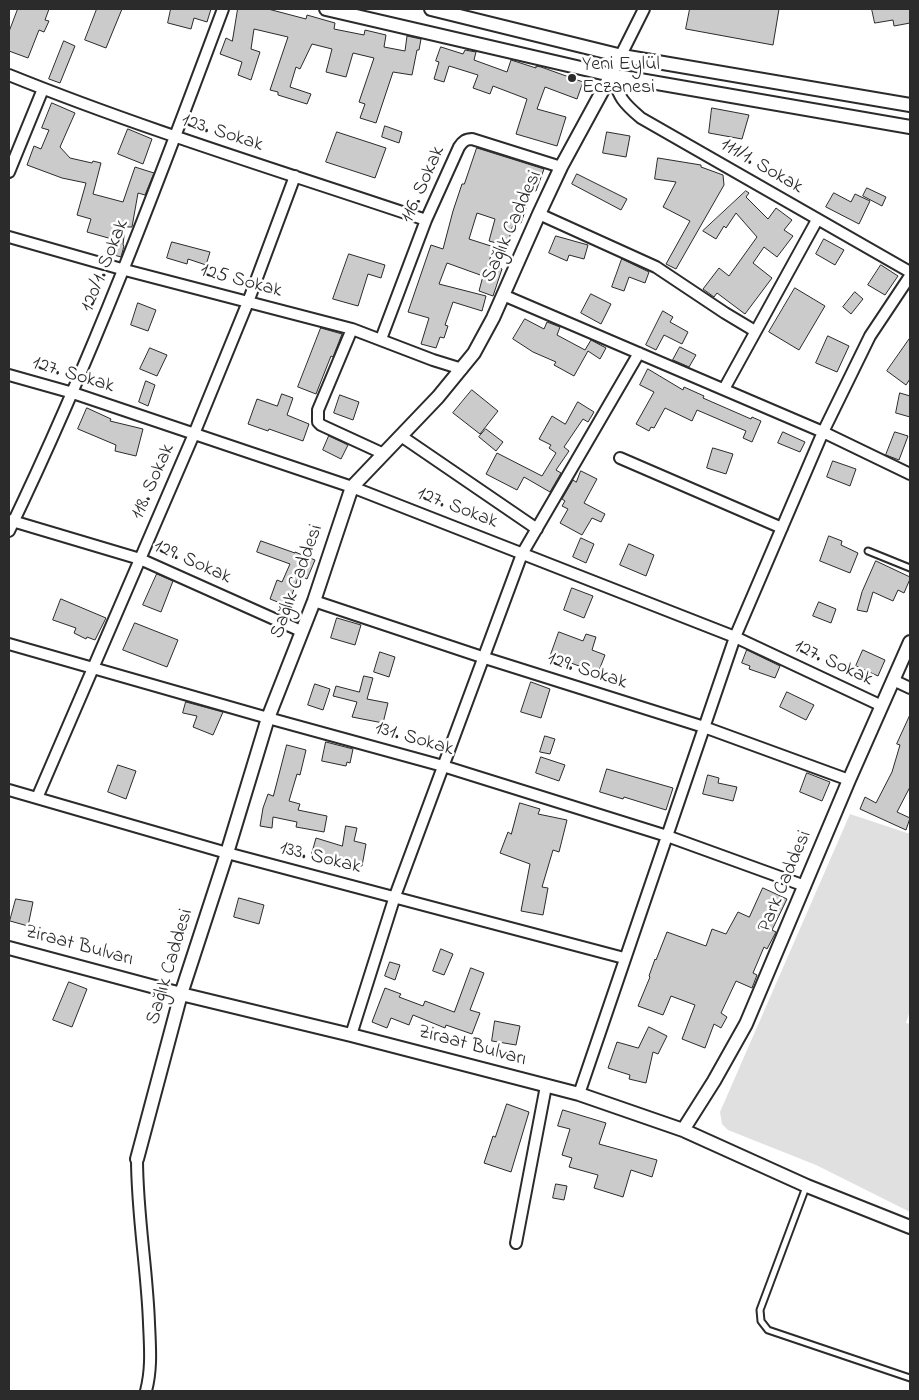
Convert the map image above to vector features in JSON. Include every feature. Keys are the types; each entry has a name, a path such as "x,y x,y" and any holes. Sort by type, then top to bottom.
{"street":[{"name":"120/1. Sokak","path":"9,531 11,520 73,393 125,270 222,9"},
{"path":"326,9 611,75 910,127"},
{"path":"431,9 622,56 910,105"},
{"path":"611,75 644,9"},
{"name":"123. Sokak","path":"9,75 175,137 426,220"},
{"name":"Sağlık Caddesi","path":"137,1159 181,994 228,853 268,718 314,600 352,487 462,369 484,336 561,167 611,75"},
{"name":"111/1. Sokak","path":"611,75 621,99 640,118 910,272"},
{"path":"9,172 43,89"},
{"name":"116. Sokak","path":"381,339 426,220 459,147 467,139 561,167"},
{"name":"118. Sokak","path":"37,798 194,434 248,302 295,176"},
{"path":"539,214 656,267 755,331"},
{"path":"724,390 817,220"},
{"name":"125 Sokak","path":"9,237 125,270 352,329 462,369"},
{"path":"579,1094 735,637 823,432 870,336 910,276"},
{"path":"503,295 823,432 910,474"},
{"path":"352,329 318,410 318,422 384,454"},
{"path":"351,1035 395,896 485,658 522,554 639,353"},
{"name":"127. Sokak","path":"9,374 73,393 352,487 735,637 882,706"},
{"path":"401,436 536,529"},
{"path":"620,458 782,528"},
{"name":"129. Sokak","path":"11,520 140,559 301,630"},
{"name":"129. Sokak","path":"314,600 485,658 704,728 849,780"},
{"name":"Park Caddesi","path":"683,1130 714,1081 746,1024 849,780 910,642"},
{"name":"131. Sokak","path":"9,644 443,766 667,836 805,886"},
{"path":"893,680 910,688"},
{"name":"133. Sokak","path":"9,790 228,853 624,958"},
{"name":"Ziraat Bulvarı","path":"9,948 181,994 351,1035 579,1094 683,1130 807,1186 910,1227"},
{"path":"516,1243 546,1086"},
{"path":"137,1159 137,1188 148,1288 151,1374 146,1391"}],"lane":[{"path":"868,551 910,568"},
{"path":"807,1186 760,1310 761,1321 768,1330 910,1378"}],"shaded area":[{"path":"850,814 910,834 910,1010 906,1023 910,1024 910,1212 816,1165 728,1130 722,1124 720,1112"}],"building":[{"path":"18,9 49,9 45,20 49,21 44,32 39,30 28,58 9,51 9,32"},
{"path":"97,9 122,9 106,48 85,40"},
{"path":"171,9 211,9 207,22 194,18 191,29 168,23"},
{"path":"238,9 268,9 306,19 307,15 335,23 334,29 364,35 365,30 386,35 384,47 405,51 407,36 421,39 412,75 393,72 376,123 360,118 365,104 359,102 374,58 353,53 346,77 326,72 332,49 312,44 300,69 296,67 290,87 311,94 307,104 278,95 278,92 270,90 288,37 254,29 251,49 260,52 251,80 238,75 242,62 220,54 226,38 232,41"},
{"path":"690,9 779,9 773,45 686,29"},
{"path":"872,9 910,9 910,23 894,26 893,20 875,23"},
{"path":"64,41 75,46 60,83 49,79"},
{"path":"441,47 463,54 465,50 476,52 474,60 507,72 511,60 536,68 536,66 541,67 583,82 577,99 545,87 537,109 566,117 557,146 516,134 527,99 493,86 490,94 473,88 478,75 449,66 444,82 434,79 439,62 436,61"},
{"path":"52,103 75,113 60,147 70,158 101,163 93,194 123,202 135,167 154,173 145,195 138,193 132,227 125,227 124,246 121,257 107,253 112,239 87,232 91,219 77,215 86,183 62,178 27,165 34,146 41,149 49,130 42,128"},
{"path":"712,108 749,115 742,139 709,133"},
{"path":"385,126 402,132 399,143 382,137"},
{"path":"128,129 152,139 143,164 118,154"},
{"path":"337,132 386,148 375,178 326,162"},
{"path":"607,132 630,136 626,157 603,153"},
{"path":"477,148 544,169 536,191 532,190 521,223 514,221 507,246 489,241 495,219 477,213 469,239 494,247 488,264 502,269 493,296 479,291 483,276 447,263 439,284 486,296 482,311 453,302 445,325 448,326 444,338 440,337 436,348 421,344 429,318 408,312 431,245 443,249 462,184 464,184"},
{"path":"658,158 701,165 701,167 723,175 724,185 676,269 666,264 690,221 663,207 676,182 655,179"},
{"path":"577,174 627,199 621,210 572,184"},
{"path":"867,188 886,197 882,206 863,196"},
{"path":"746,191 749,193 746,197 768,219 776,208 792,220 784,230 793,236 777,257 764,247 753,263 772,278 745,314 717,293 714,297 703,289 719,268 729,276 757,237 736,213 726,228 724,226 716,239 703,231"},
{"path":"834,193 851,202 855,194 870,201 859,224 826,207"},
{"path":"556,236 588,245 584,259 569,255 567,261 549,253"},
{"path":"824,239 844,250 835,265 816,254"},
{"path":"172,242 210,252 206,265 188,259 187,264 167,258"},
{"path":"349,254 385,265 381,278 368,274 358,306 333,299"},
{"path":"622,259 649,272 645,283 629,277 624,291 612,287"},
{"path":"881,265 898,276 885,295 868,285"},
{"path":"795,288 825,306 799,350 769,332"},
{"path":"855,292 863,299 851,314 843,307"},
{"path":"591,294 611,304 601,324 581,313"},
{"path":"138,303 156,310 148,331 131,325"},
{"path":"663,311 673,317 670,322 688,332 682,344 664,335 656,350 646,345"},
{"path":"525,319 544,329 547,322 560,327 557,335 585,350 591,340 606,348 600,359 588,351 574,376 554,365 556,362 533,352 513,339"},
{"path":"321,328 342,334 316,394 298,387"},
{"path":"828,336 849,346 837,372 816,363"},
{"path":"910,338 910,379 906,385 887,371"},
{"path":"680,347 696,355 689,367 673,360"},
{"path":"150,348 167,355 157,376 140,369"},
{"path":"648,369 683,390 684,387 704,396 703,398 751,419 752,417 761,421 752,442 743,438 746,431 697,410 692,421 665,408 654,428 651,427 649,431 636,424 654,392 640,385"},
{"path":"146,381 155,385 148,406 139,402"},
{"path":"472,390 498,411 480,434 453,413"},
{"path":"900,393 910,396 910,417 896,413"},
{"path":"282,394 293,398 287,415 309,424 303,441 248,424 257,399 277,406"},
{"path":"340,395 359,402 353,420 334,413"},
{"path":"578,402 594,412 588,422 583,419 564,447 569,451 556,470 561,473 550,492 524,477 517,490 486,474 497,453 542,476 556,453 549,448 551,445 539,439 552,416 565,424"},
{"path":"87,408 111,419 110,421 143,429 136,456 115,451 116,445 78,429"},
{"path":"486,429 503,442 496,451 479,437"},
{"path":"783,432 805,442 800,452 778,443"},
{"path":"895,432 908,436 899,460 886,455"},
{"path":"329,436 348,445 341,459 323,450"},
{"path":"713,448 733,454 726,474 707,468"},
{"path":"833,461 856,469 850,486 827,477"},
{"path":"581,471 597,479 584,503 605,514 601,522 592,518 582,535 560,523 568,509 562,506 565,501 562,499 573,480 576,482"},
{"path":"829,536 842,541 841,545 858,553 850,573 820,561"},
{"path":"581,538 594,544 586,563 573,557"},
{"path":"261,541 315,560 307,579 299,575 288,606 270,599 277,580 282,582 290,564 257,552"},
{"path":"629,544 654,555 646,576 620,565"},
{"path":"876,561 910,577 910,579 904,593 898,590 893,601 873,592 867,612 857,610 862,592"},
{"path":"157,574 173,581 161,612 143,605"},
{"path":"572,588 593,596 584,618 564,610"},
{"path":"61,599 106,618 95,640 87,637 86,639 74,633 76,628 53,620"},
{"path":"819,602 836,609 831,623 813,616"},
{"path":"337,618 361,625 355,645 331,638"},
{"path":"135,623 178,640 167,667 123,650"},
{"path":"559,632 583,641 586,634 596,637 592,650 605,655 598,673 571,663 569,667 549,660"},
{"path":"747,650 780,666 775,678 749,669 750,666 742,663"},
{"path":"863,650 885,660 878,676 856,666"},
{"path":"380,652 395,657 389,677 374,672"},
{"path":"364,676 373,678 367,699 388,703 383,723 352,717 357,702 333,696 336,686 359,692"},
{"path":"531,682 550,689 541,718 521,712"},
{"path":"315,684 330,689 323,710 308,705"},
{"path":"787,692 814,705 806,720 780,707"},
{"path":"186,702 223,712 213,735 193,727 197,716 183,713"},
{"path":"910,715 910,787 897,812 910,818 906,830 860,809 865,797 876,803 892,772 900,745 897,744"},
{"path":"545,736 555,739 550,754 540,752"},
{"path":"326,742 353,749 350,763 347,762 346,766 322,761"},
{"path":"287,745 306,750 300,775 297,774 289,801 300,804 298,810 327,816 324,832 296,827 297,822 273,817 272,828 260,826 268,794 273,796"},
{"path":"541,757 565,765 559,781 536,773"},
{"path":"118,765 136,771 126,799 108,792"},
{"path":"607,769 673,788 666,810 600,792"},
{"path":"807,773 830,782 822,801 800,792"},
{"path":"708,775 719,778 718,783 737,787 733,801 703,794"},
{"path":"520,803 540,809 538,814 567,820 559,852 553,850 542,887 548,888 543,915 521,911 530,864 500,853 508,832 511,834"},
{"path":"346,826 357,828 354,841 366,844 362,866 311,856 316,838 342,846"},
{"path":"763,888 787,899 772,930 776,932 767,949 764,947 753,973 757,975 752,988 736,981 721,1013 727,1017 721,1028 714,1024 705,1048 682,1039 695,1005 671,996 663,1015 638,1006 667,932 706,946 712,929 726,934 738,912 749,917"},
{"path":"239,898 264,905 259,924 234,917"},
{"path":"16,899 33,902 28,926 10,921"},
{"path":"441,949 453,954 444,975 433,971"},
{"path":"390,962 400,965 395,980 385,976"},
{"path":"471,968 484,973 470,1010 480,1013 472,1034 446,1025 445,1028 413,1015 409,1025 391,1018 387,1028 372,1022 385,988 401,994 399,997 423,1006 425,1001 454,1012"},
{"path":"69,982 87,989 72,1027 53,1020"},
{"path":"495,1021 520,1026 516,1045 492,1041"},
{"path":"649,1027 667,1036 658,1054 653,1052 646,1083 629,1079 630,1075 608,1068 617,1042 638,1048"},
{"path":"507,1104 529,1112 511,1172 484,1163"},
{"path":"563,1110 606,1123 599,1144 657,1160 652,1177 631,1170 623,1197 594,1188 598,1175 569,1167 572,1158 562,1155 570,1129 558,1126"},
{"path":"556,1184 567,1186 564,1200 553,1198"}],"place":[{"name":"Yeni Eylül Eczanesi","path":"572,78"}]}
